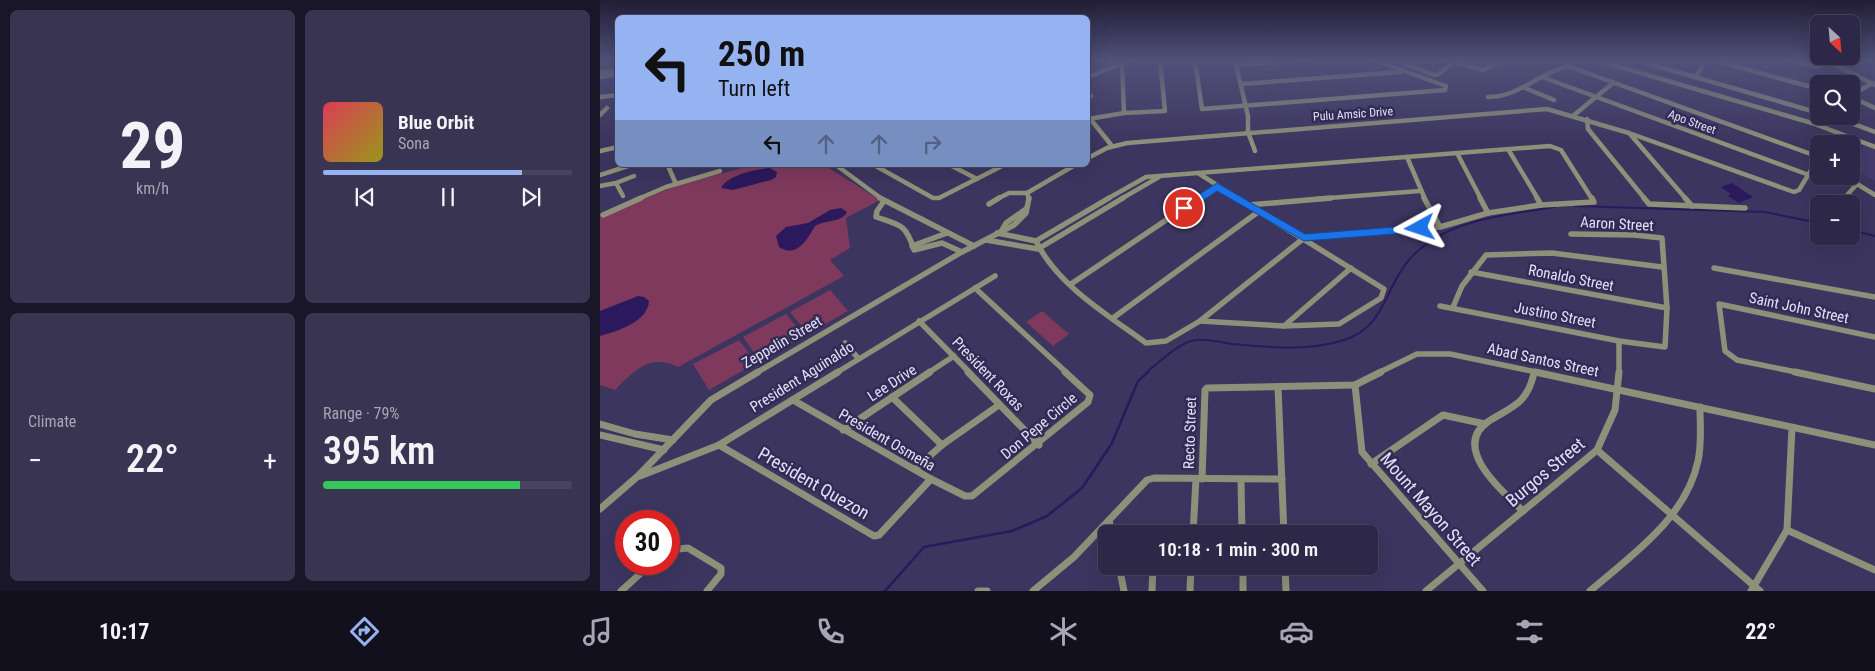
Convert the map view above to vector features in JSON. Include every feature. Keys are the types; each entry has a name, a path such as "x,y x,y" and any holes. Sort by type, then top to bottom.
{"street":[{"path":"1124,88 1124,113"},
{"path":"1090,118 1124,113 1165,111 1163,88"},
{"path":"1199,88 1202,109 1440,91 1445,90 1446,88"},
{"path":"1242,88 1246,106 1248,132 1254,151"},
{"path":"1488,97 1502,98 1525,88 1554,100"},
{"name":"Apo Street","path":"1570,88 1809,175"},
{"path":"1574,115 1607,88"},
{"path":"1626,88 1810,154"},
{"path":"1691,88 1810,122"},
{"path":"1731,88 1810,111"},
{"path":"600,97 615,95"},
{"path":"1860,100 1875,108"},
{"path":"600,115 607,108"},
{"name":"Pulu Amsic Drive","path":"1090,157 1112,146 1248,132 1544,109 1574,115 1629,133 1790,191 1799,190 1809,175"},
{"path":"1587,119 1588,129 1649,204 1746,208"},
{"path":"1090,120 1112,146"},
{"path":"1817,125 1875,147"},
{"path":"1856,125 1875,132"},
{"path":"1629,133 1692,206"},
{"path":"999,232 1036,241 1140,180 1161,176 1550,146 1561,150 1594,202 1541,205 1488,213 1440,227 1304,238 1200,321 1166,341 1156,344 1146,343 1071,284 1040,254 1036,241"},
{"path":"600,151 615,148"},
{"path":"1508,149 1541,205"},
{"path":"1457,153 1488,213"},
{"path":"1407,157 1420,191 1440,227"},
{"path":"600,174 624,167"},
{"path":"668,167 676,184"},
{"path":"839,167 884,201 974,246"},
{"path":"878,167 933,198 944,196 1000,167"},
{"path":"954,167 977,179"},
{"path":"989,204 1009,193 1027,194 1072,167"},
{"path":"603,215 676,184 720,171"},
{"path":"1198,173 1384,289 1381,298 1339,324 1284,326 1200,321"},
{"path":"600,186 616,183 634,176"},
{"path":"986,240 1038,249 1161,176"},
{"path":"616,183 623,196"},
{"path":"1848,194 1856,185"},
{"path":"1859,185 1875,195"},
{"path":"1071,284 1217,186"},
{"path":"1247,205 1420,191"},
{"name":"Zeppelin Street","path":"600,509 638,476 701,410 729,389 962,252 1019,221 1026,213 1026,208 1030,202 1027,194"},
{"path":"884,201 877,211 876,217 903,226 909,233 912,246 917,250 942,243 962,252"},
{"path":"1113,318 1258,212"},
{"path":"912,246 948,233"},
{"name":"Aaron Street","path":"1572,234 1634,235 1662,238 1662,267"},
{"path":"1018,245 1022,238"},
{"path":"1453,307 1456,295 1471,272 1486,255 1531,252 1572,254 1662,267 1667,308"},
{"path":"1284,326 1351,268"},
{"path":"1714,268 1875,297"},
{"name":"Ronaldo Street","path":"1471,272 1667,308"},
{"name":"President Aguinaldo","path":"638,476 719,445 858,358 995,276"},
{"name":"Don Pepe Circle","path":"972,496 1039,445 1082,409 1088,402 1090,395 975,288"},
{"name":"Saint John Street","path":"1875,337 1719,304 1725,351 1737,360 1875,389"},
{"name":"Justino Street","path":"1440,306 1453,307 1619,341 1665,347 1667,308"},
{"name":"President Roxas","path":"919,321 1039,445"},
{"name":"Burgos Street","path":"1426,591 1596,450 1609,430 1620,390 1619,341"},
{"path":"845,343 858,358"},
{"name":"Abad Santos Street","path":"1207,388 1355,385 1424,353 1450,354 1875,445"},
{"name":"Lee Drive","path":"843,430 954,356"},
{"path":"1522,511 1482,469 1477,458 1477,438 1484,424 1515,407 1524,398 1531,389 1534,373"},
{"name":"Mount Mayon Street","path":"1355,385 1362,452 1483,591"},
{"path":"1278,387 1284,525"},
{"name":"Recto Street","path":"1194,525 1205,390 1207,388"},
{"path":"892,397 942,445"},
{"name":"President Osmeña","path":"793,400 931,480 965,496 972,496"},
{"path":"914,470 942,445 999,405"},
{"path":"1590,591 1673,516 1689,490 1698,462 1700,407"},
{"path":"1371,464 1443,415 1484,424"},
{"path":"600,424 635,434 672,440"},
{"path":"1596,450 1755,589 1787,530 1792,428"},
{"path":"600,435 664,450"},
{"name":"President Quezon","path":"719,445 874,536 879,535 931,480"},
{"path":"1033,591 1074,557 1147,480 1154,478 1282,479"},
{"path":"1241,480 1242,525"},
{"path":"1109,520 1110,525"},
{"path":"1787,530 1875,570"},
{"path":"680,549 688,548 722,568 721,574 707,591"},
{"path":"621,591 639,575"},
{"path":"1121,575 1124,591"},
{"path":"1152,591 1153,575"},
{"path":"1190,591 1191,575"},
{"path":"1243,575 1243,591"},
{"path":"1285,575 1286,591"},
{"path":"978,591 987,591"}],"shaded area":[{"path":"1864,145 1875,149 1875,181 1860,172 1860,153"},
{"path":"746,167 827,167 880,200 846,218 850,248 830,260 844,276 678,367 668,363 651,363 629,376 615,390 600,385 600,217 678,185"},
{"path":"770,168 777,172 776,177 771,180 733,190 721,188 724,183 735,176 750,171"},
{"path":"1732,183 1753,197 1739,203 1728,196 1731,194 1721,187"},
{"path":"841,208 847,212 841,218 815,226 805,241 796,249 785,250 779,247 776,236 786,227 808,223 830,210"},
{"path":"830,290 848,311 808,334 790,312"},
{"path":"638,296 644,297 649,301 643,315 630,324 600,336 600,311"},
{"path":"1042,311 1069,334 1053,346 1026,322"},
{"path":"786,314 804,336 760,361 743,337"},
{"path":"739,340 756,363 709,390 693,364"}],"waterway":[{"path":"1575,206 1765,212 1810,221"},
{"path":"1146,373 1163,358 1190,341 1209,340 1231,344 1287,348 1316,346 1344,340 1358,334 1368,326 1376,317 1408,261 1422,247 1439,236 1476,221 1555,207"},
{"path":"1860,232 1875,236"},
{"path":"885,591 924,547 1012,531 1047,516 1082,488 1112,443 1138,381 1148,372"}],"route":[{"path":"1184,208 1217,186 1304,238 1420,228"}]}
